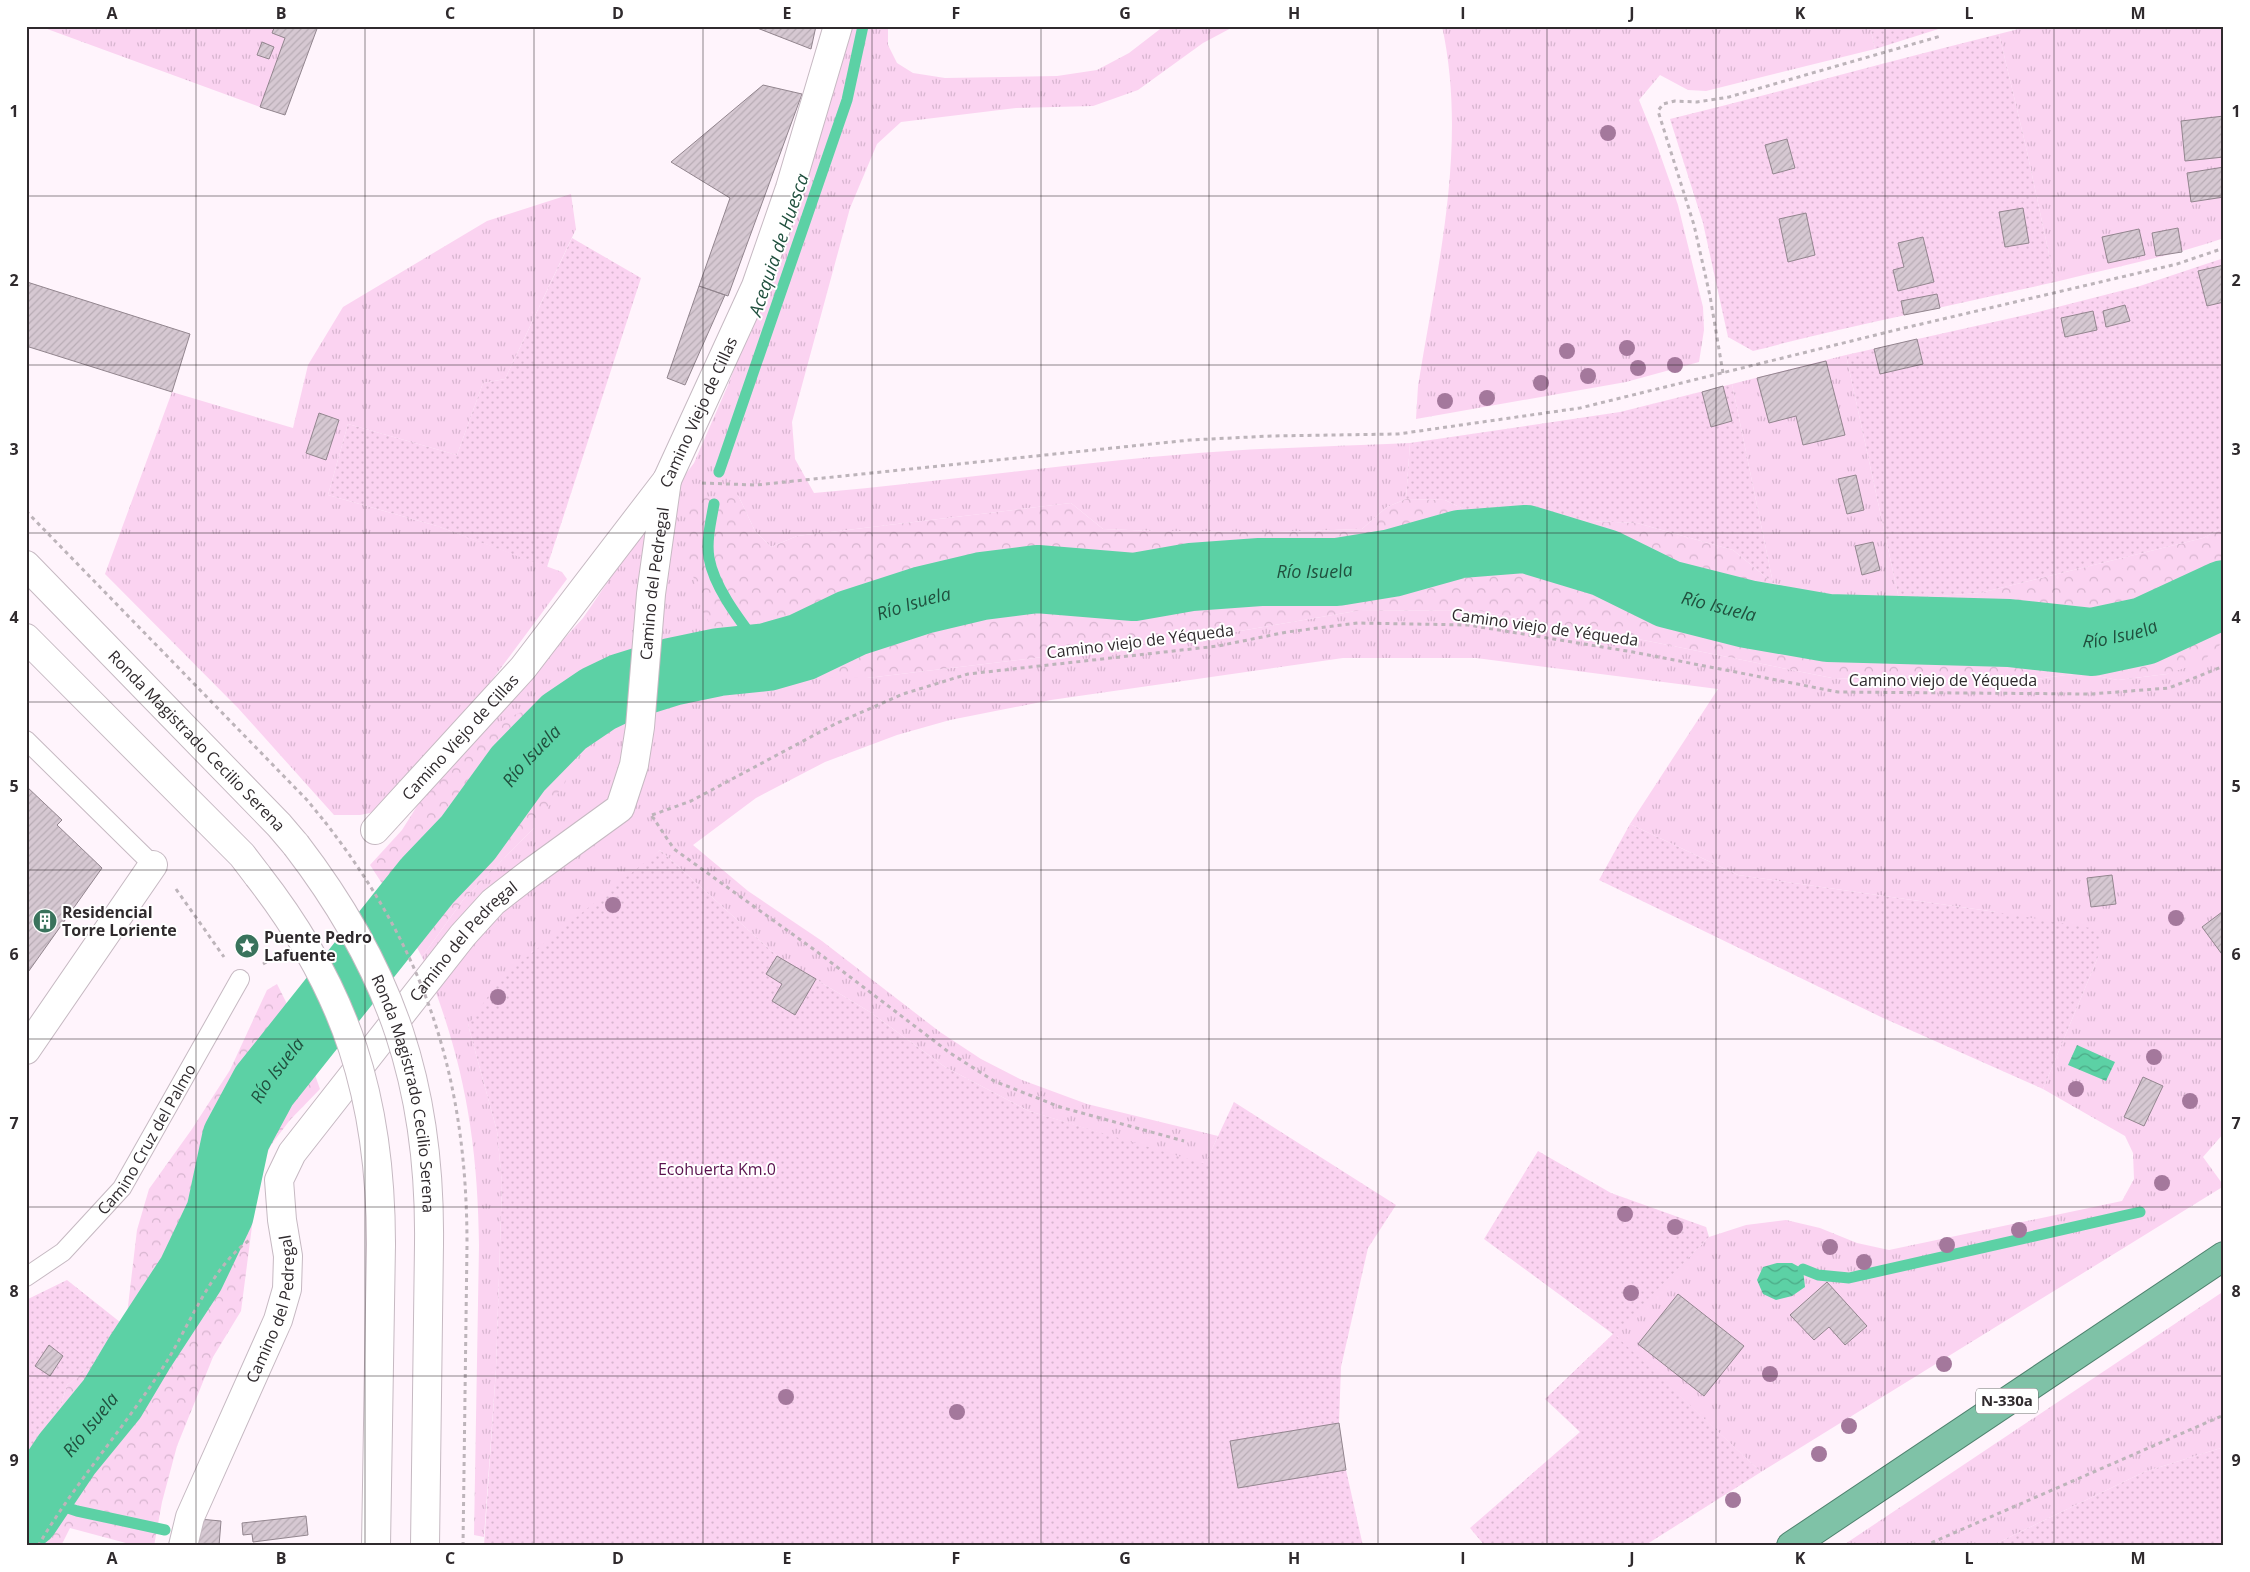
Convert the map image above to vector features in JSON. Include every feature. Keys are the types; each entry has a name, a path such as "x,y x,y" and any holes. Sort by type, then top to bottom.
{"highway":[{"name":"N-330a","path":"1791,1546 2224,1256"}],"street":[{"name":"Camino Viejo de Cillas","path":"375,830 523,668 667,480 756,286 790,188 838,26"},
{"name":"Camino del Pedregal","path":"182,1546 190,1517 278,1320 286,1289 288,1256 282,1220 279,1180 292,1153 463,935 493,902 620,808 634,766 640,727 651,594 667,480"},
{"name":"Ronda Magistrado Cecilio Serena","path":"26,564 279,825 296,845 346,915 385,992 400,1033 421,1117 427,1160 429,1244 425,1546"},
{"path":"26,638 242,855 288,915 323,975 340,1011 359,1067 373,1125 378,1165 381,1244 376,1546"},
{"path":"26,1050 153,865"}],"lane":[{"path":"26,740 153,865"},
{"name":"Camino Cruz del Palmo","path":"26,1277 63,1252 122,1188 240,979"}],"path":[{"path":"1723,373 1710,296 1694,225 1658,111 1663,104 1675,101 1697,102 1729,97 1941,36"},
{"path":"667,480 756,485 1190,440 1271,436 1398,434 1580,408 2176,264 2224,248"},
{"path":"26,510 307,800 325,822"},
{"name":"Camino viejo de Yéqueda","path":"652,816 691,801 835,724 903,694 968,674 1218,646 1287,632 1358,623 1468,625 1633,652 1838,692 2091,694 2169,688 2224,666"},
{"path":"620,808 652,816 674,849 816,952 950,1054 994,1081 1060,1107 1184,1141"},
{"path":"153,865 175,888 240,979"},
{"path":"38,1546 74,1491 168,1361 196,1306 223,1268 243,1244 282,1220"},
{"path":"463,1546 467,1245"},
{"path":"1924,1546 2224,1415"}],"green space":[{"path":"39,26 275,26 272,33 285,38 260,107"},
{"path":"851,26 888,26 888,45 897,63 913,73 945,78 1057,76 1097,70 1129,53 1164,26 1235,26 1203,43 1138,90 1093,106 1016,108 901,122 877,144 850,208 792,422 795,459 814,493 1176,455 1410,443 1406,499 1387,507 1362,529 1276,532 1103,529 1071,503 797,536 771,547 755,531 738,495 768,686 814,678 867,678 1193,639 1356,611 1473,610 1633,638 1832,678 2007,683 2081,673 2118,680 2167,674 2224,641 2224,1133 2203,1157 2224,1186 1761,1472 1613,1334 1709,1237 1746,1225 1786,1220 1820,1228 1857,1243 1889,1250 2122,1201 2134,1179 2133,1153 2125,1136 2043,1089 2098,957 1996,912 1738,875 1630,824 1718,689 1476,658 1343,658 1051,700 950,720 897,735 825,762 756,798 693,845 748,891 822,941 940,1032 981,1059 1022,1080 1087,1104 1218,1136 1205,1165 1029,1111 945,1067 870,1012 777,956 660,850 468,1025 497,1131 502,1183 496,1369 484,1537 474,1535 479,1245 475,1169 471,1133 458,1063 448,1028 422,957 463,900 534,828 480,731 583,618 637,539 694,463 728,385 817,147"},
{"path":"1442,26 1870,26 1875,49 1706,91 1688,90 1660,75 1639,100 1678,205 1703,307 1704,330 1699,362 1626,382 1416,419 1418,386 1441,252 1451,162 1452,116 1449,71"},
{"path":"1870,26 1948,26 1875,49"},
{"path":"2030,26 2224,26 2224,238 2161,257 2055,282 1999,34"},
{"path":"1999,34 2055,282 1753,351 1728,337 1703,223 1670,119"},
{"path":"571,194 576,229 505,379 483,383 457,455 348,424 328,495 437,526 562,572 567,579 466,715 387,801 370,813 334,815 238,708 105,574 172,392 293,428 308,365 343,307 487,221"},
{"path":"572,238 641,278 547,567 437,526 328,495 348,424 457,455 483,383 505,379"},
{"path":"2224,258 2224,527 2203,538 1980,593 1899,599 1846,355 2034,313 2140,286"},
{"path":"1846,355 1899,599 1854,602 1773,583 1732,384"},
{"path":"1732,384 1773,583 1733,550 1637,523 1478,516 1445,500 1406,499 1410,443 1620,412"},
{"path":"738,495 755,531 771,547 797,536 1071,503 1103,529 1276,532 1362,529 1387,507 1406,499 1445,500 1478,516 1637,523 1733,550 1773,583 1854,602 1980,593 2203,538 2224,527 2224,641 2202,662 2167,674 2118,680 2081,673 2007,683 1832,678 1633,638 1473,610 1356,611 1193,639 867,678 814,678 768,686 752,686 719,640 701,608 687,551 686,519 695,498"},
{"path":"555,704 572,762 565,783 534,828 463,900 422,957 387,891 370,865 402,830 424,795 480,731 519,713"},
{"path":"1630,824 1738,875 1996,912 2102,930 2098,957 2043,1089 1881,1017 1599,880"},
{"name":"Ecohuerta Km.0","path":"660,850 777,956 870,1012 945,1067 1029,1111 1205,1164 1234,1102 1396,1205 1368,1248 1341,1367 1339,1423 1346,1470 1363,1546 484,1546 496,1369 502,1184 497,1131 468,1025 501,978"},
{"path":"277,984 296,1022 320,1089 290,1120 271,1145 259,1172 241,1311 213,1357 177,1446 162,1502 154,1546 137,1546 70,1528 61,1546 26,1546 26,1463 51,1440 67,1385 124,1340 137,1230 149,1189 192,1129 230,1070 267,990"},
{"path":"1538,1151 1611,1193 1706,1227 1709,1237 1614,1334 1761,1472 1644,1546 1485,1546 1470,1528 1580,1432 1545,1399 1613,1334 1484,1239"},
{"path":"67,1280 125,1326 124,1340 67,1385 51,1440 26,1463 26,1300"},
{"path":"2224,1291 2224,1447 2144,1472 1991,1546 1842,1546"},
{"path":"2224,1447 2224,1546 1991,1546 2144,1472"}],"water":[{"path":"2077,1045 2115,1062 2106,1081 2068,1065"},
{"path":"1777,1263 1792,1263 1803,1269 1805,1287 1792,1296 1776,1300 1763,1294 1757,1280 1763,1267"}],"building":[{"path":"275,26 318,26 285,115 260,107 285,38 272,33"},
{"path":"752,26 816,26 811,49"},
{"path":"262,42 274,47 269,59 257,55"},
{"path":"763,85 802,94 728,296 699,286 730,198 671,162"},
{"path":"2224,116 2224,157 2185,161 2181,121"},
{"path":"1787,139 1795,168 1773,174 1765,145"},
{"path":"2224,167 2224,197 2191,202 2187,173"},
{"path":"2023,208 2029,243 2005,247 1999,212"},
{"path":"1806,213 1815,255 1788,262 1779,219"},
{"path":"2178,228 2182,252 2156,256 2152,233"},
{"path":"2139,229 2145,255 2108,263 2102,237"},
{"path":"1923,237 1934,282 1898,291 1893,270 1904,267 1898,243"},
{"path":"2224,265 2224,302 2207,306 2198,271"},
{"path":"27,282 190,334 172,392 26,346"},
{"path":"699,286 725,295 685,385 667,378"},
{"path":"1937,294 1940,308 1904,315 1901,301"},
{"path":"2125,305 2130,321 2106,327 2103,311"},
{"path":"2093,311 2097,330 2065,337 2061,318"},
{"path":"1917,339 1923,364 1880,374 1874,349"},
{"path":"1826,361 1845,435 1803,445 1796,416 1769,423 1757,378"},
{"path":"1723,386 1732,421 1711,427 1702,392"},
{"path":"319,413 339,420 326,460 306,453"},
{"path":"1856,475 1864,510 1847,514 1838,479"},
{"path":"1873,542 1880,570 1862,575 1855,546"},
{"name":"Residencial Torre Loriente","path":"26,786 62,820 57,825 102,868 26,975"},
{"path":"2112,875 2116,904 2091,907 2087,878"},
{"path":"2222,912 2224,913 2224,957 2202,927"},
{"path":"777,956 816,979 795,1015 772,1001 782,984 766,974"},
{"path":"2143,1077 2163,1086 2144,1126 2124,1117"},
{"path":"1827,1282 1867,1326 1845,1345 1829,1327 1814,1340 1790,1315"},
{"path":"1678,1294 1744,1346 1704,1396 1638,1344"},
{"path":"49,1345 63,1356 50,1376 35,1366"},
{"path":"1339,1423 1346,1470 1238,1488 1230,1441"},
{"path":"306,1516 308,1535 253,1542 252,1534 243,1535 242,1523"},
{"path":"199,1519 221,1521 219,1546 196,1546"}],"waterway":[{"name":"Acequia de Huesca","path":"719,472 847,100 863,26"},
{"name":"Acequia de Huesca","path":"714,504 708,545 712,571 733,610 767,657"},
{"name":"Río Isuela","path":"26,1515 67,1454 112,1399 191,1274 220,1213 236,1138 264,1086 427,881 468,838 518,769 564,722 598,699 623,687 671,672 719,662 767,657 802,647 852,623 923,600 982,586 1037,579 1134,587 1191,577 1260,572 1337,572 1392,563 1460,544 1526,539 1605,563 1668,594 1747,614 1828,628 2009,633 2092,642 2144,631 2224,594"},
{"path":"1803,1269 1818,1275 1849,1278 2140,1212"},
{"path":"38,1498 77,1511 165,1530"}],"place":[{"name":"Residencial Torre Loriente","path":"45,921"},
{"name":"Puente Pedro Lafuente","path":"247,946"}]}
